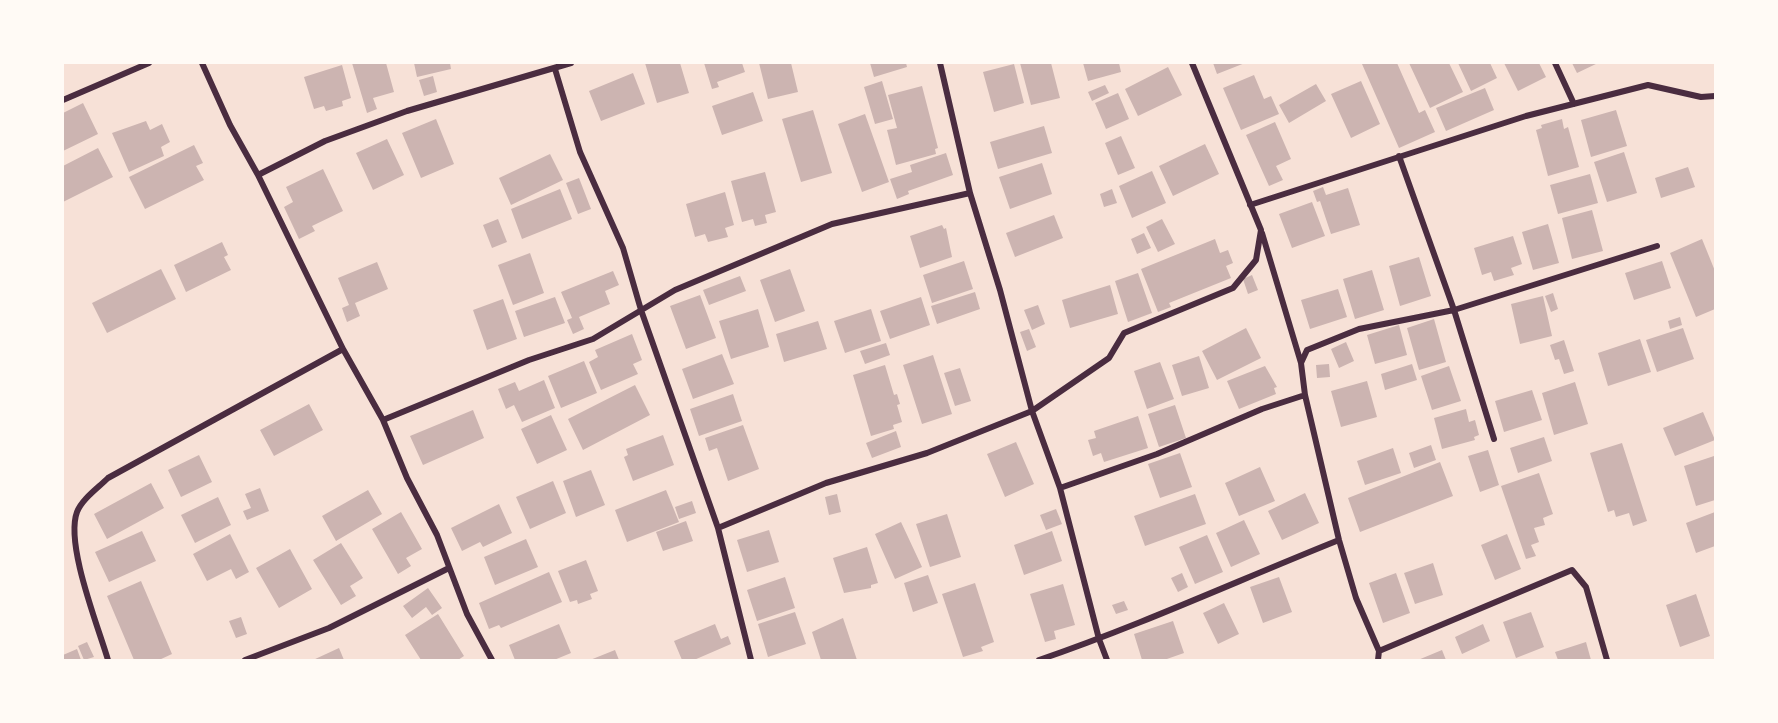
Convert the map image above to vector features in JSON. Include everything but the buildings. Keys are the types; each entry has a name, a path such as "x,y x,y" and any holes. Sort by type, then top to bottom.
{"street":[{"path":"63,100 149,63"},
{"path":"201,63 343,350 383,420 407,478 437,535 467,614 492,660"},
{"path":"258,175 325,141 407,111 571,63"},
{"path":"940,63 970,193 1032,411 1060,488 1099,639 1107,660"},
{"path":"1192,63 1261,230 1300,363 1305,395 1339,540 1356,598 1378,651 1378,660"},
{"path":"1556,63 1574,104"},
{"path":"555,69 580,152 623,248 641,310 718,528 751,660"},
{"path":"1250,205 1399,156 1574,104 1648,85 1701,97 1715,96"},
{"path":"1399,156 1454,310 1494,439"},
{"path":"383,420 530,360 593,339 675,290 832,224 970,193"},
{"path":"718,528 826,483 927,453 1032,411 1109,358 1124,333 1233,288 1256,260 1261,230"},
{"path":"1300,363 1307,350 1359,329 1454,310 1657,246"},
{"path":"108,660 74,548 76,512 108,478 343,350"},
{"path":"1060,488 1157,454 1262,409 1305,395"},
{"path":"1038,660 1099,639 1339,540"},
{"path":"245,660 329,628 449,568"},
{"path":"1378,651 1572,570 1586,587 1607,660"}]}
